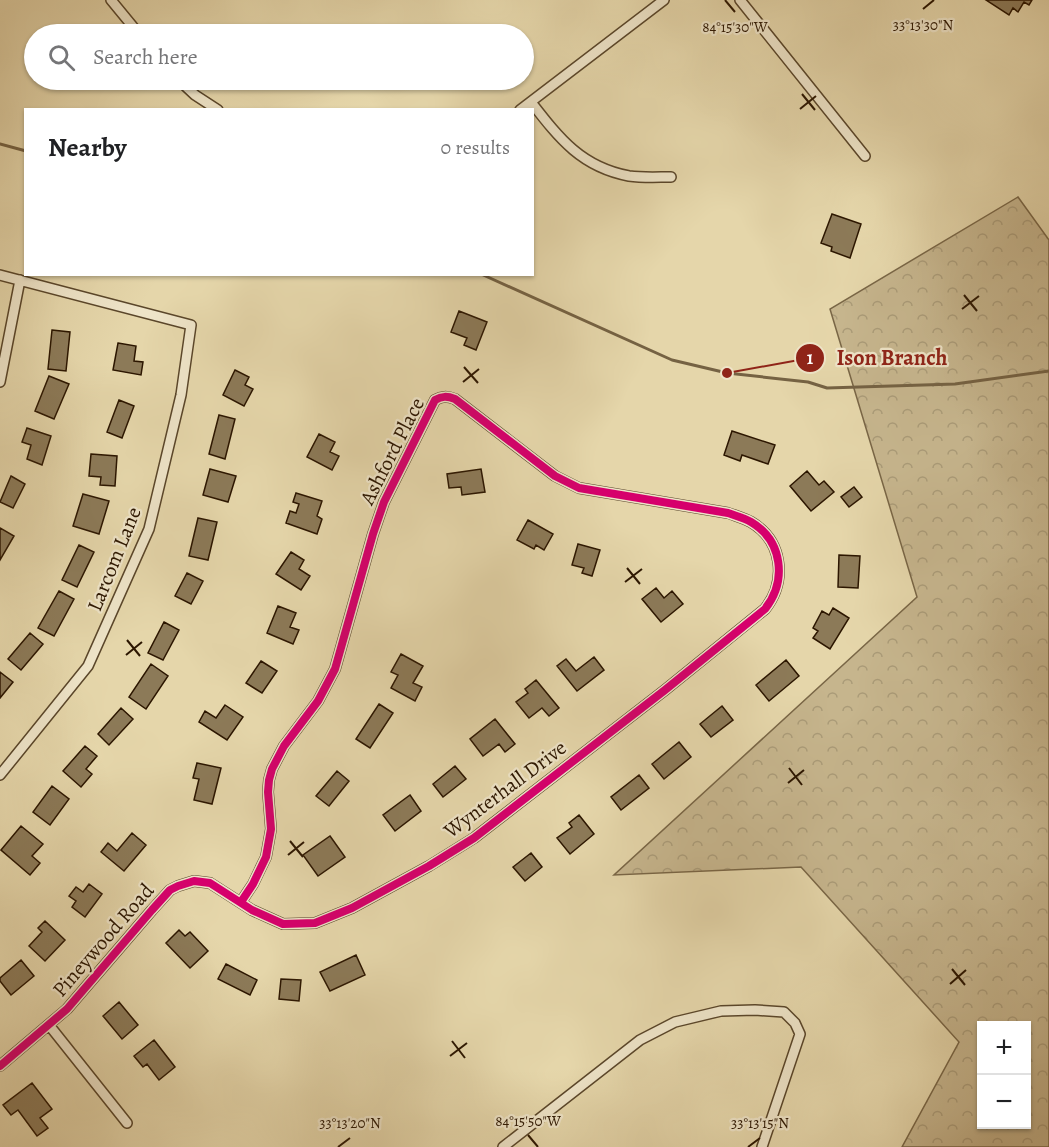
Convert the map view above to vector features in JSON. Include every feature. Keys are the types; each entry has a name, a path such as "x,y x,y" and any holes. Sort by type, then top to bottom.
{"street":[{"path":"111,0 131,24"},
{"path":"523,108 664,0"},
{"path":"740,0 865,156"},
{"path":"190,90 215,108"},
{"path":"531,102 556,134 579,157 606,170 631,176 671,177"},
{"path":"0,275 21,280 0,382"},
{"name":"Larcom Lane","path":"0,775 88,666 149,529 181,395 191,325 21,280"},
{"name":"Ashford Place","path":"241,902 266,857 271,829 268,792 272,769 284,746 318,701 335,669 363,566 384,502 430,408 435,400 441,397 447,397 463,404 555,476 579,488 728,513 749,520 769,538 779,562 779,578 772,600 752,620 649,702"},
{"name":"Wynterhall Drive","path":"376,896 474,838 649,702"},
{"name":"Pineywood Road","path":"0,1066 50,1025 85,989 170,890 186,882 202,881 217,887 265,917 283,924 307,924 328,918 376,896"},
{"path":"504,1147 640,1040 675,1022 721,1011 755,1010 784,1012 795,1023 800,1034 762,1147"},
{"path":"50,1025 127,1123"}],"green space":[{"path":"1018,197 1049,240 1049,1147 902,1147 959,1042 801,867 614,875 917,597 830,309"}],"building":[{"path":"986,0 1032,0 1029,5 1024,2 1018,12 1013,8 1009,15"},
{"path":"832,214 861,224 850,258 831,251 832,247 821,243"},
{"path":"459,311 487,322 476,350 464,345 467,338 451,332"},
{"path":"52,330 70,332 66,371 48,369"},
{"path":"118,343 136,346 134,361 143,362 141,375 113,370"},
{"path":"235,370 249,377 245,385 253,389 244,406 223,395"},
{"path":"49,376 69,384 54,419 35,411"},
{"path":"119,400 134,406 122,438 107,432"},
{"path":"219,415 235,419 225,459 209,454"},
{"path":"27,428 51,436 42,465 27,459 31,445 22,442"},
{"path":"732,431 775,445 768,464 742,455 740,461 724,455"},
{"path":"319,434 335,442 330,452 339,456 332,470 307,457"},
{"path":"91,454 117,456 115,486 100,485 101,477 89,476"},
{"path":"210,469 236,476 228,502 203,495"},
{"path":"481,469 485,492 462,495 461,487 449,488 447,474"},
{"path":"807,471 819,485 824,481 834,492 811,511 790,486"},
{"path":"11,476 25,484 13,508 0,502"},
{"path":"854,487 862,497 849,507 841,497"},
{"path":"296,493 322,501 317,516 322,519 317,534 286,523 290,511 296,513 299,504 293,502"},
{"path":"83,494 109,501 99,534 73,526"},
{"path":"198,518 217,522 208,560 189,556"},
{"path":"528,520 553,534 544,550 536,545 534,549 517,540"},
{"path":"0,528 14,536 0,560"},
{"path":"578,544 600,550 592,576 582,573 584,568 572,565"},
{"path":"79,545 94,552 77,587 62,580"},
{"path":"291,552 304,560 299,569 310,576 301,590 276,574"},
{"path":"839,555 860,556 858,588 838,587"},
{"path":"187,573 203,581 191,604 175,596"},
{"path":"656,588 664,598 672,591 683,604 661,622 642,599"},
{"path":"59,591 74,599 54,636 38,628"},
{"path":"278,606 296,613 290,627 299,630 293,644 267,633"},
{"path":"833,608 849,618 830,649 813,638 818,631 813,628 822,611 829,615"},
{"path":"164,622 179,630 163,660 148,653"},
{"path":"30,633 43,644 21,670 8,659"},
{"path":"401,654 423,666 413,683 422,687 415,701 391,688 398,675 391,672"},
{"path":"594,657 604,670 577,691 557,666 566,659 576,671"},
{"path":"786,660 799,676 769,701 756,685"},
{"path":"261,661 277,671 262,693 246,683"},
{"path":"151,664 168,676 146,709 129,697"},
{"path":"0,672 13,682 0,698"},
{"path":"536,680 559,708 549,716 542,708 529,718 516,702 528,693 525,689"},
{"path":"379,704 393,713 370,748 356,739"},
{"path":"225,705 243,717 227,740 199,722 205,711 216,718"},
{"path":"722,706 733,720 711,737 700,724"},
{"path":"121,708 133,719 109,745 98,734"},
{"path":"495,719 515,744 505,752 499,744 483,756 470,739"},
{"path":"679,742 691,757 664,779 652,764"},
{"path":"85,746 97,756 86,769 92,774 81,787 63,771"},
{"path":"197,763 221,768 212,804 194,800 199,779 193,778"},
{"path":"455,766 466,779 443,797 433,784"},
{"path":"337,771 349,781 329,806 316,796"},
{"path":"639,775 649,788 621,810 611,797"},
{"path":"52,786 69,799 50,825 33,812"},
{"path":"410,795 421,811 395,831 383,815"},
{"path":"579,815 594,834 570,854 557,838 572,827 569,823"},
{"path":"21,826 43,844 32,856 40,863 30,875 1,850"},
{"path":"132,833 146,845 124,871 101,852 108,843 117,851"},
{"path":"330,836 345,857 318,876 303,855"},
{"path":"531,853 542,867 525,881 513,867"},
{"path":"89,884 102,894 85,917 72,907 76,901 69,896 76,887 83,892"},
{"path":"45,921 65,940 45,961 29,946 42,932 38,928"},
{"path":"179,930 185,936 190,932 208,951 190,968 166,943"},
{"path":"356,955 365,975 330,991 320,972"},
{"path":"21,960 34,976 11,995 0,978"},
{"path":"226,964 257,980 250,995 218,979"},
{"path":"281,979 301,980 299,1001 279,999"},
{"path":"119,1002 138,1025 122,1039 103,1016"},
{"path":"154,1040 175,1067 159,1080 147,1064 143,1067 134,1056"},
{"path":"32,1083 52,1109 40,1118 48,1128 37,1136 18,1110 11,1115 3,1105"}],"waterway":[{"path":"0,144 24,150"},
{"path":"485,276 672,360 727,373 808,382 827,388 955,384 1049,371"}],"cycle path":[{"path":"0,1066 67,1009 170,890 178,886 194,881 210,883 252,910 283,924 315,923 352,908 429,866 474,838 665,690 765,609 777,586 779,574 775,550 770,540 751,522 728,513 579,488 555,476 455,399 445,397 435,400 384,502 335,669 318,701 284,746 272,769 268,792 271,829 266,857 241,902"}],"place":[{"name":"Ison Branch","path":"727,373"}]}
